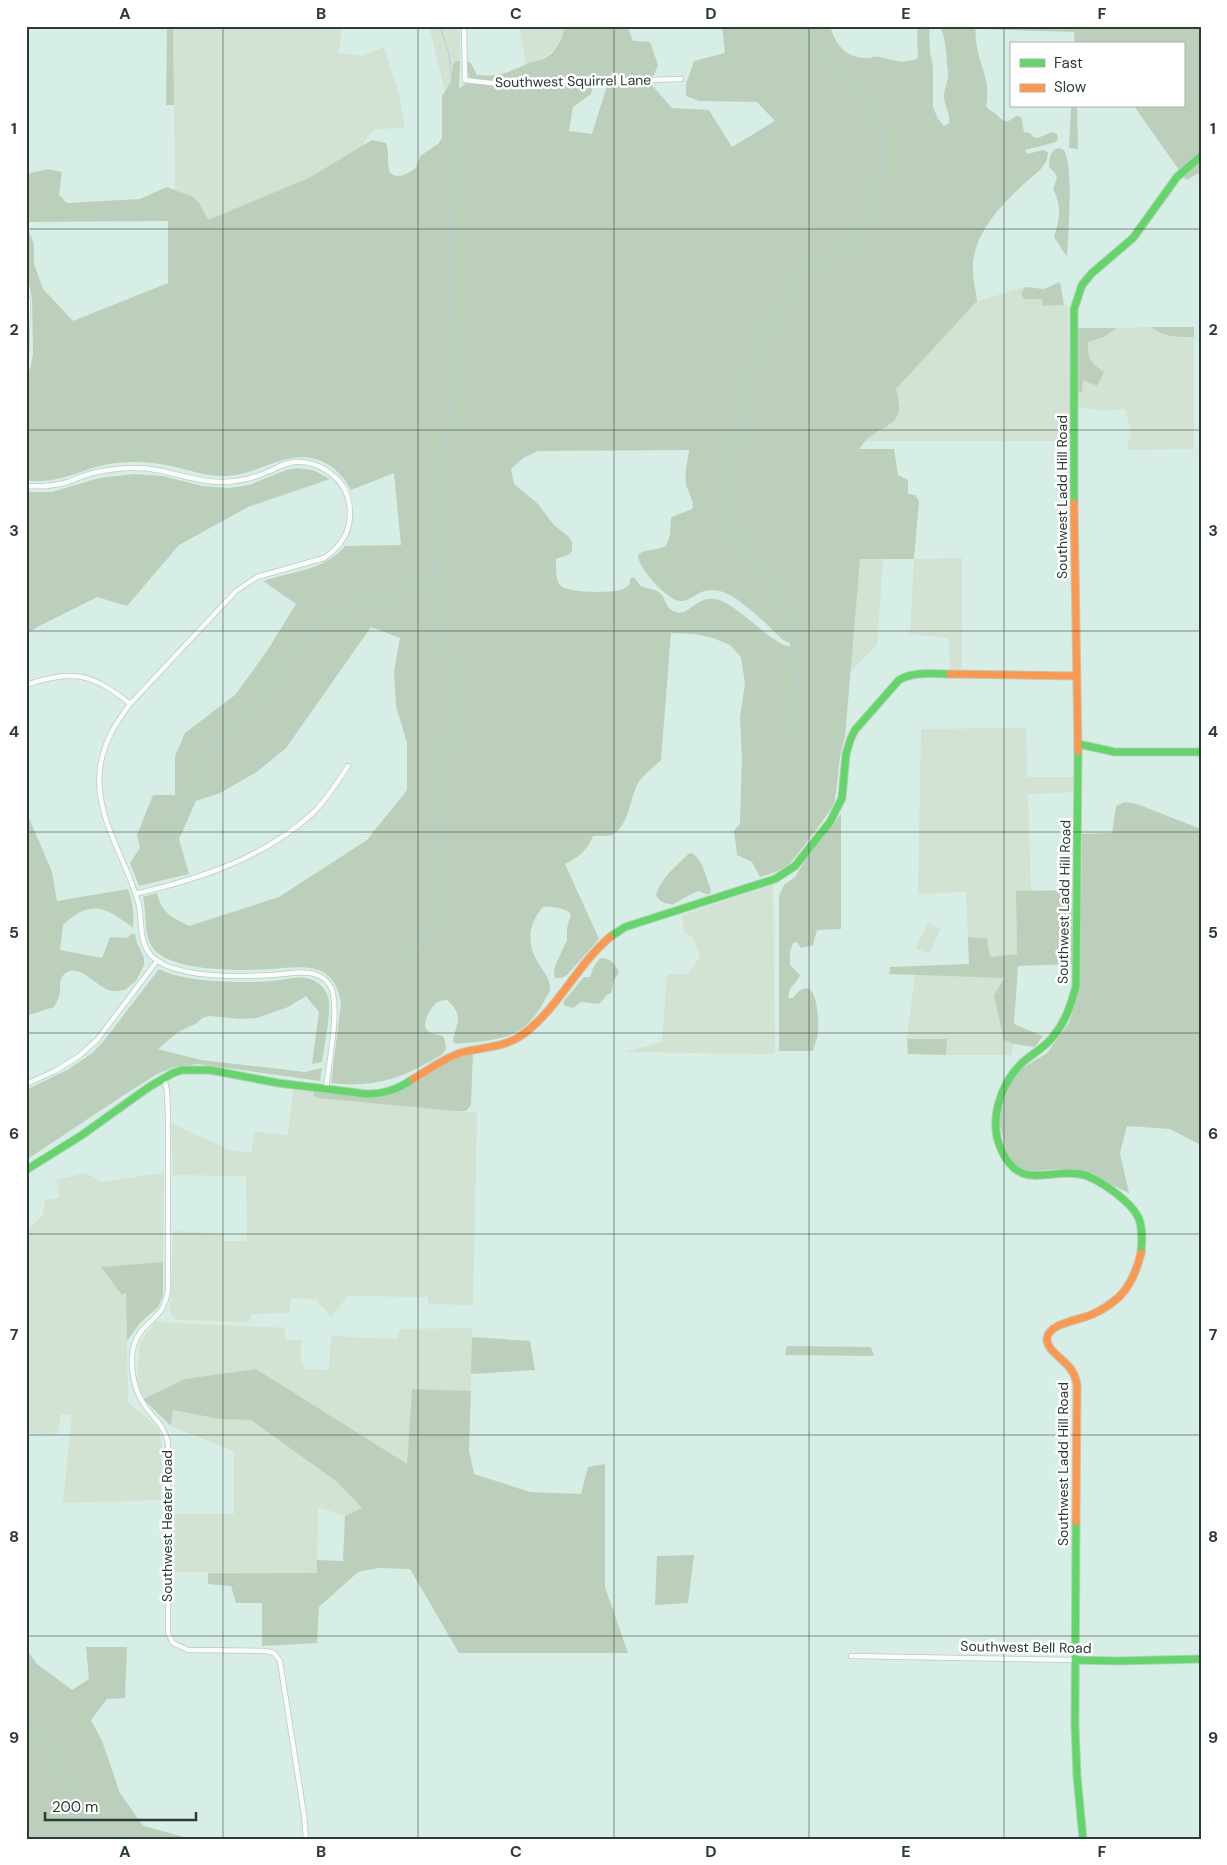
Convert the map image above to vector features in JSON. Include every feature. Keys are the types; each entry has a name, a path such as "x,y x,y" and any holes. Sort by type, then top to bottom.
{"street":[{"name":"Southwest Squirrel Lane","path":"464,26 465,80 491,83 556,80 581,82 680,79"},
{"name":"Southwest Ladd Hill Road","path":"1083,1839 1076,1766 1077,1382 1072,1369 1049,1346 1047,1337 1054,1327 1090,1316 1108,1306 1124,1293 1137,1271 1142,1230 1133,1210 1108,1189 1088,1176 1072,1174 1031,1176 1023,1175 1014,1170 1005,1159 1001,1150 997,1118 999,1100 1007,1081 1020,1064 1054,1036 1068,1010 1076,988 1078,744 1073,342 1075,304 1080,288 1087,279 1133,238 1174,181 1201,156"},
{"path":"26,296 28,301 26,361"},
{"path":"26,486 56,485 92,473 135,468 169,471 207,481 234,481 266,473 291,462 301,462 314,464 327,470 340,481 347,494 350,505 348,530 334,551 316,560 257,577 236,591 130,704 108,737 100,768 99,785 104,814 139,908 142,938 149,954 157,961 172,968 217,974 269,975 300,972 312,973 322,977 329,984 332,991 335,1013 326,1089"},
{"path":"26,1170 89,1131 164,1077 181,1070 194,1070 326,1089 383,1094 394,1090 445,1058 517,1038 535,1024 550,1008 603,942 613,933 625,927 775,880 797,865 840,806 844,764 850,740 855,730 899,680 906,676 924,674 1077,676"},
{"path":"26,685 56,676 75,676 97,681 110,688 130,704"},
{"path":"1078,744 1115,752 1201,752"},
{"path":"135,894 196,879 245,858 271,843 294,828 314,811 329,794 348,766"},
{"path":"26,1084 55,1071 79,1056 97,1040 157,961"},
{"name":"Southwest Heater Road","path":"164,1077 168,1091 168,1291 161,1310 139,1332 132,1355 134,1378 142,1402 159,1422 165,1432 168,1444 168,1633 173,1643 188,1650 266,1651 278,1656 285,1684 304,1812 306,1839"},
{"name":"Southwest Bell Road","path":"851,1656 1117,1661 1201,1659"}],"green space":[{"path":"167,26 173,26 174,105 166,105"},
{"path":"173,26 343,26 338,53 363,56 384,47 399,95 405,128 374,129 363,144 364,146 309,178 208,221 196,201 175,190"},
{"path":"429,26 460,26 460,61 456,61 453,64 451,82 445,91"},
{"path":"519,26 566,26 552,52 526,65"},
{"path":"566,26 830,26 839,45 849,54 861,58 879,57 903,62 918,58 917,32 920,26 929,26 930,53 933,66 933,107 938,119 944,126 949,123 944,96 948,76 945,44 940,26 975,26 976,44 986,83 986,106 988,109 1006,121 1016,116 1021,117 1024,132 1030,133 1033,137 1038,138 1052,132 1057,134 1058,139 1056,142 1025,150 1027,154 1043,150 1048,152 1047,160 1041,169 1006,201 995,214 979,241 974,256 973,271 977,301 896,389 899,407 896,418 870,436 859,449 894,449 898,475 908,480 908,494 915,495 919,501 914,559 860,559 845,738 836,795 832,807 805,845 785,867 760,877 752,862 737,855 734,831 740,824 742,757 740,717 745,683 741,657 730,645 713,638 696,634 671,633 661,760 638,783 627,816 620,828 610,835 593,836 582,853 565,864 599,939 567,975 555,978 555,966 567,940 567,928 571,914 566,910 558,908 543,907 532,925 530,938 533,952 548,978 550,991 536,1014 524,1027 515,1033 496,1039 455,1044 453,1041 458,1015 447,1000 441,1001 432,1008 427,1016 425,1025 429,1032 443,1036 446,1046 444,1053 406,1074 394,1078 357,1084 331,1083 341,1003 337,989 331,979 315,969 294,967 225,970 190,966 175,962 162,956 153,948 150,942 146,930 143,897 157,893 168,914 189,926 279,897 367,840 407,790 407,743 396,706 394,671 400,638 371,627 286,748 258,771 220,793 196,801 179,839 189,874 139,886 130,863 140,848 137,835 153,795 175,795 175,756 185,733 235,695 267,651 296,604 263,581 307,569 327,561 345,546 401,545 394,473 351,490 344,479 331,467 321,461 303,457 281,461 238,475 227,476 143,462 129,462 104,465 49,480 26,480 26,377 31,366 33,353 32,299 26,269 26,224 34,244 34,264 43,289 73,321 168,283 168,221 26,222 26,174 48,169 62,172 59,195 67,203 140,199 167,187 193,197 199,203 208,220 309,178 372,140 386,143 390,173 397,176 403,175 416,168 420,156 438,144 442,138 442,96 451,82 453,64 456,61 460,61 459,89 466,83 493,85 593,85 591,94 573,107 569,131 592,134 607,86 650,83 672,108 709,110 732,147 775,121 757,102 699,101 686,96 686,84 694,61 725,53 722,27 628,28 633,41 650,42 658,65 653,77 532,78 492,82 469,78 466,61 471,63 477,75 492,75 504,73 548,56 557,47","holes":["689,450 686,480 693,508 671,518 670,535 666,546 644,551 638,555 642,567 654,583 675,600 685,601 708,590 715,590 730,595 754,613 783,640 790,643 790,646 783,645 775,640 736,610 719,600 704,600 687,610 676,612 668,607 660,593 641,586 634,577 630,579 630,584 627,587 615,591 580,591 561,586 557,577 556,559 568,555 572,551 572,542 568,536 554,525 537,503 514,484 511,469 523,458 538,451"]},
{"path":"980,26 1201,26 1201,172 1186,180 1135,108 1184,108 1184,42 1075,42 1074,32 981,29"},
{"path":"1071,108 1077,108 1078,149 1069,148"},
{"path":"1059,148 1064,150 1069,171 1070,202 1067,257 1054,237 1058,225 1059,207 1053,189 1057,178 1049,164 1052,153"},
{"path":"1060,282 1064,305 1043,306 1042,299 1024,299 1021,293 1025,287 1044,289"},
{"path":"1025,287 1021,293 1042,299 1044,306 1068,305 1070,441 866,441 871,435 881,431 900,403 896,389 977,301"},
{"path":"1151,327 1166,335 1194,337 1194,449 1127,450 1131,432 1125,409 1099,411 1077,406 1077,392 1082,391 1083,380 1092,363 1088,357 1088,342 1104,337 1117,328"},
{"path":"1151,327 1194,327 1194,337 1166,335"},
{"path":"1076,328 1117,328 1104,337 1088,342 1090,360 1104,372 1097,386 1083,380 1082,392 1077,392"},
{"path":"297,468 313,470 330,479 248,507 179,545 127,606 97,597 26,634 26,492 52,492 99,478 134,474 163,476 202,486 228,488 249,485 286,470"},
{"path":"962,558 962,669 950,669 949,638 910,634 914,559"},
{"path":"860,559 883,559 877,645 850,672"},
{"path":"1026,728 1027,777 1073,777 1073,791 1028,794 1031,891 1016,891 1017,954 990,957 987,938 968,937 966,892 918,894 921,729"},
{"path":"1125,802 1137,804 1201,829 1201,1145 1170,1129 1127,1126 1120,1153 1129,1193 1083,1171 1060,1169 1028,1171 1016,1166 1006,1151 1000,1125 1000,1106 1007,1089 1021,1069 1047,1053 1069,1023 1080,987 1082,834 1112,833 1116,806"},
{"path":"26,811 52,872 57,901 128,889 131,899 133,928 107,911 91,909 82,911 63,925 60,950 102,958 110,937 127,938 135,934 144,958 144,965 136,981 125,990 117,991 106,989 84,974 73,971 67,972 61,979 59,996 54,1007 26,1016"},
{"path":"841,814 841,929 817,930 813,945 801,948 797,942 793,943 790,952 790,965 800,975 789,991 789,998 793,998 798,992 807,988 811,991 818,1012 817,1037 813,1051 779,1051 779,896 784,885 795,877 809,854"},
{"path":"692,853 702,865 711,890 710,894 698,891 674,904 661,901 656,895 662,882 688,854"},
{"path":"773,885 775,1052 772,1054 624,1052 662,1042 667,974 688,974 700,956 692,936 684,933 682,915"},
{"path":"1072,890 1073,964 1018,966 1014,1024 1043,1036 1035,1047 1013,1044 1004,1040 994,996 1004,978 889,974 890,967 969,964 968,937 987,938 990,957 1017,954 1016,891"},
{"path":"928,923 941,929 929,954 916,948"},
{"path":"600,958 612,962 619,972 614,980 611,993 599,1004 581,1002 573,1008 565,1006 563,1002 584,977 590,977 593,968"},
{"path":"159,969 183,977 230,982 260,982 301,977 310,979 322,986 326,991 329,1003 322,1062 312,1064 319,1012 306,996 288,1007 257,1018 241,1019 209,1016 202,1018 197,1023 178,1032 158,1049 201,1060 305,1072 322,1068 320,1081 198,1064 174,1067 157,1074 26,1160 26,1090 69,1069 92,1053 103,1042"},
{"path":"915,975 1005,978 1004,1040 1013,1044 1012,1055 946,1055 946,1039 907,1039"},
{"path":"907,1039 947,1039 946,1055 908,1054"},
{"path":"473,1052 471,1105 466,1111 318,1098 314,1096 313,1091 374,1096 456,1057"},
{"path":"293,1089 313,1091 315,1096 477,1113 473,1305 428,1304 428,1297 348,1296 331,1317 316,1300 291,1298 289,1313 252,1314 249,1322 176,1320 170,1312 173,1231 223,1234 224,1241 247,1241 246,1176 173,1175 171,1123 229,1150 251,1153 255,1132 288,1135"},
{"path":"86,1173 101,1182 164,1173 163,1262 102,1268 123,1295 126,1293 128,1402 159,1429 162,1447 161,1500 63,1503 72,1415 61,1414 57,1435 26,1433 26,1365 28,1364 26,1362 26,1232 43,1215 45,1200 60,1198 56,1180"},
{"path":"163,1262 163,1296 158,1307 140,1323 127,1341 126,1293 122,1295 101,1267"},
{"path":"155,1322 285,1328 285,1340 301,1340 301,1363 304,1364 304,1369 329,1370 331,1336 397,1339 400,1329 472,1328 471,1391 412,1389 407,1465 256,1369 185,1379 143,1399 137,1379 140,1341"},
{"path":"472,1337 530,1341 535,1370 471,1374"},
{"path":"787,1346 871,1347 874,1356 785,1355"},
{"path":"256,1369 407,1464 412,1389 471,1391 469,1450 474,1474 530,1492 581,1494 588,1467 605,1464 605,1587 628,1653 459,1653 410,1569 378,1568 358,1572 319,1607 317,1643 262,1646 262,1603 236,1603 231,1586 208,1584 208,1573 317,1573 317,1560 343,1561 345,1516 362,1508 336,1481 251,1420 219,1419 173,1410 171,1426 143,1399 185,1379"},
{"path":"173,1410 219,1419 251,1420 336,1481 362,1508 345,1516 318,1507 317,1573 170,1572 171,1514 234,1514 234,1451 171,1426"},
{"path":"694,1555 688,1603 655,1605 657,1556"},
{"path":"86,1647 127,1647 125,1698 107,1699 91,1720 102,1741 120,1793 143,1826 192,1839 26,1839 26,1649 37,1664 72,1690 89,1679"}],"waterway":[{"path":"411,960 432,925 436,914 437,861 434,824 441,762 451,736 452,718 451,694 453,680 444,644 435,571 454,365 449,316 449,215 457,155 461,143 449,54 440,26"},
{"path":"795,735 800,656 797,634 777,585 731,530 725,518 722,485 735,446 741,407 770,323 799,275 813,266 843,254 858,241 870,221 872,206 880,179 882,135 876,110 860,90 833,68 815,41 809,26"},
{"path":"159,859 170,836 181,805 192,790 214,746 277,675 291,652 323,624 352,609 382,601 414,588 434,572"},
{"path":"26,1714 51,1746 74,1795 85,1831 92,1839"}],"traffic: fast":[{"path":"1074,503 1074,309 1082,285 1092,273 1133,238 1177,177 1201,156"},
{"path":"610,937 625,927 775,879 795,866 830,822 842,798 846,754 855,730 899,680 917,674 950,674"},
{"path":"1078,744 1115,752 1201,752"},
{"path":"1078,751 1076,986 1067,1014 1057,1032 1049,1042 1023,1062 1008,1080 996,1114 997,1138 1008,1162 1016,1170 1025,1174 1035,1175 1080,1174 1104,1185 1122,1198 1139,1219 1142,1232 1141,1253"},
{"path":"26,1170 82,1135 149,1087 182,1070 210,1070 278,1083 367,1094 391,1090 413,1079"},
{"path":"1076,1522 1075,1726 1077,1776 1083,1839"},
{"path":"1075,1660 1201,1659"}],"traffic: slow":[{"path":"1074,503 1078,751"},
{"path":"950,674 1077,676"},
{"path":"413,1079 454,1055 500,1045 522,1035 546,1013 587,961 610,937"},
{"path":"1076,1522 1077,1385 1073,1373 1050,1347 1047,1338 1049,1333 1059,1325 1088,1316 1106,1307 1119,1297 1133,1277 1141,1253"}]}
